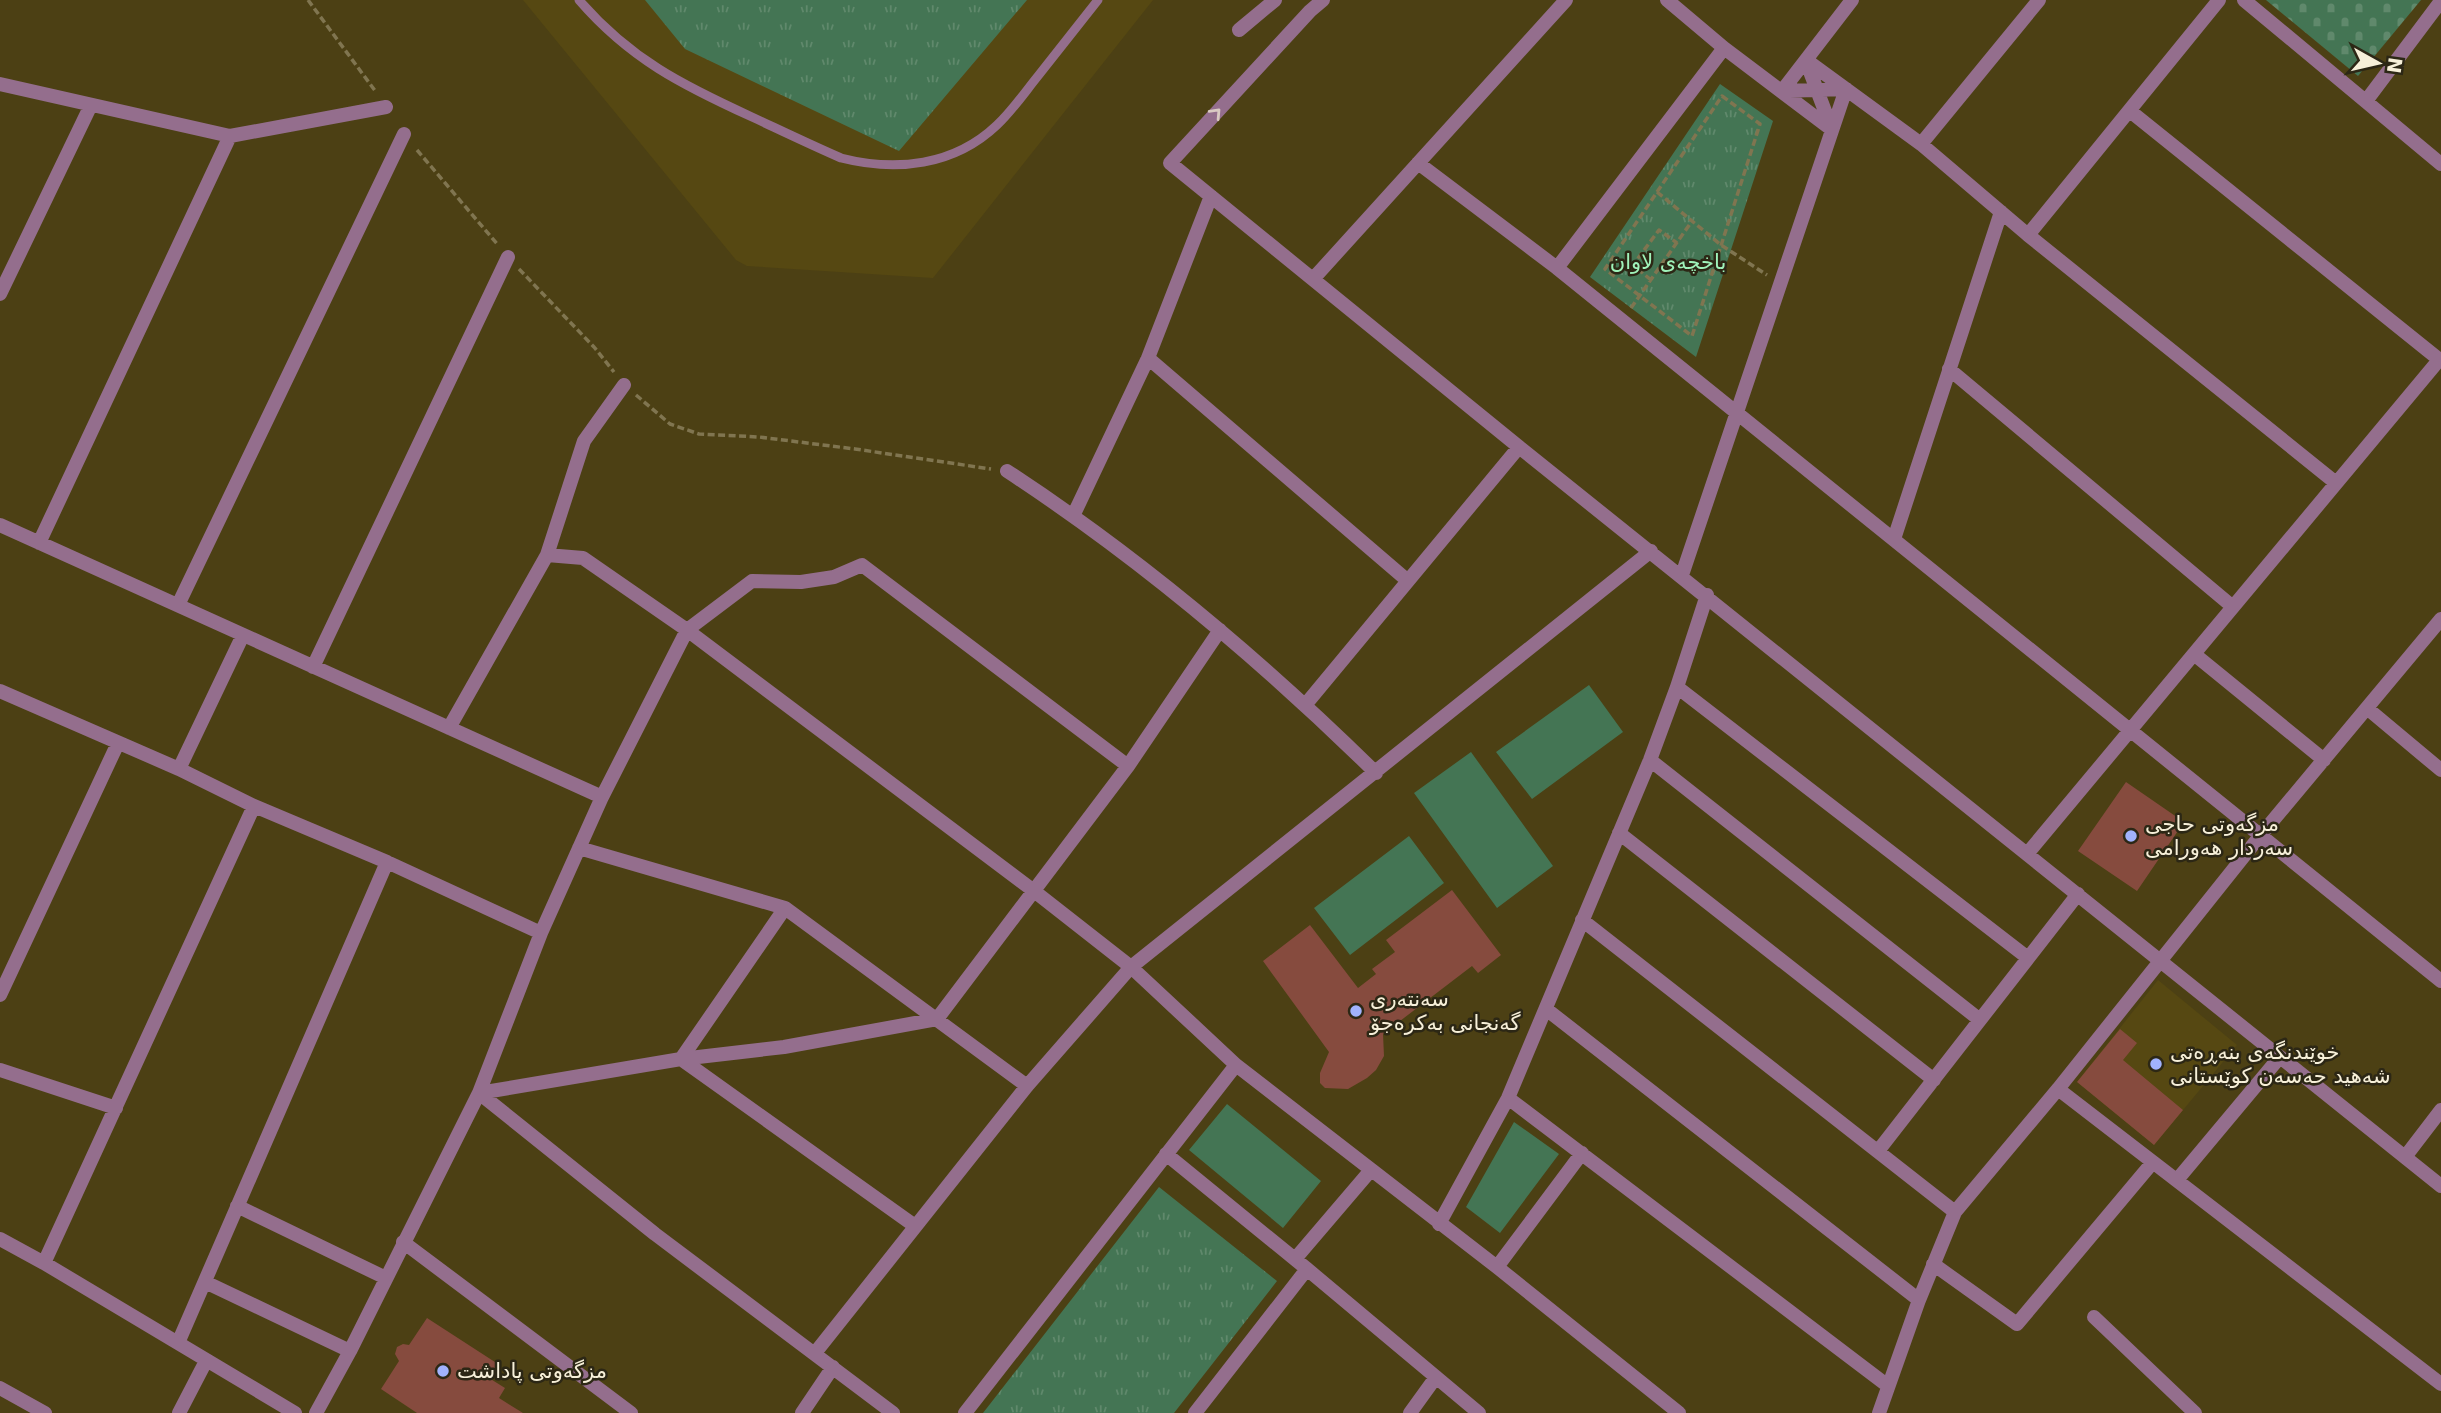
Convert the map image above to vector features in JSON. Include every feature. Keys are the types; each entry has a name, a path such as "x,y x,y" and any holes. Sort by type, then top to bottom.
{"street":[{"path":"1239,30 1275,0"},
{"path":"1323,0 1170,163 1519,447 2441,1186"},
{"path":"1314,279 1566,0"},
{"path":"1667,0 1724,48 1831,129"},
{"path":"1782,91 1852,0"},
{"path":"1921,144 2039,0"},
{"path":"2028,235 2219,0"},
{"path":"2244,0 2441,164"},
{"path":"2366,102 2441,1"},
{"path":"1557,268 1724,48"},
{"path":"1806,60 1921,144 2028,235 2336,483"},
{"path":"1806,60 1831,129"},
{"path":"0,84 230,136 386,107"},
{"path":"1782,91 1846,89"},
{"path":"1682,575 1846,89"},
{"path":"0,293 91,105"},
{"path":"2027,855 2440,360 2130,111"},
{"path":"178,606 404,134"},
{"path":"39,543 230,136"},
{"path":"1418,163 1557,268 2132,729 2441,981"},
{"path":"1074,514 1148,358 1211,196"},
{"path":"1894,539 2001,212"},
{"path":"313,667 508,257"},
{"path":"1148,358 1408,581"},
{"path":"1949,369 2233,607"},
{"path":"449,728 547,555 584,441 624,385"},
{"path":"1306,704 1519,447"},
{"path":"1007,471 1074,514 1220,630 1306,704 1376,773"},
{"path":"0,525 601,797"},
{"path":"815,1353 1027,1086 1130,967 1651,551"},
{"path":"547,555 583,558 687,630 1034,891 1130,967 1236,1065 1497,1267 1679,1413"},
{"path":"316,1413 350,1351 479,1093 541,933 601,797 687,630 752,581 801,582 834,577 862,565 1128,766"},
{"path":"1439,1224 1508,1098 1546,1009 1650,760 1707,595"},
{"path":"1879,1413 1919,1300 1955,1212 2058,1089 2260,836 2441,619"},
{"path":"479,1093 681,1059 784,1047 937,1018 1128,766 1220,630"},
{"path":"179,769 243,635"},
{"path":"2194,654 2324,760"},
{"path":"1677,687 2028,958"},
{"path":"0,691 541,933"},
{"path":"2368,709 2441,769"},
{"path":"0,995 118,743"},
{"path":"1650,760 1980,1020"},
{"path":"44,1263 254,806"},
{"path":"1619,834 1934,1080"},
{"path":"579,848 785,908 1027,1086"},
{"path":"178,1343 387,862"},
{"path":"1878,1151 2078,894"},
{"path":"681,1059 785,908"},
{"path":"1582,920 1955,1212"},
{"path":"1546,1009 1919,1300"},
{"path":"2177,1180 2279,1058"},
{"path":"681,1059 915,1226"},
{"path":"965,1413 1236,1065"},
{"path":"0,1070 116,1108"},
{"path":"2058,1089 2441,1384"},
{"path":"479,1093 654,1234 893,1413"},
{"path":"1508,1098 1888,1386"},
{"path":"2405,1157 2441,1110"},
{"path":"1497,1267 1582,1153"},
{"path":"1166,1154 1479,1413"},
{"path":"1933,1264 2017,1324 2153,1162"},
{"path":"1195,1413 1371,1170"},
{"path":"237,1206 386,1278"},
{"path":"0,1239 295,1413"},
{"path":"403,1242 631,1413"},
{"path":"205,1282 350,1351"},
{"path":"2094,1317 2195,1413"},
{"path":"179,1413 206,1361"},
{"path":"803,1413 833,1367"},
{"path":"1410,1413 1436,1377"},
{"path":"0,1388 44,1413"}],"lane":[{"path":"579,0 622,44 655,69 690,89 841,158 892,166 918,164 947,156 973,143 996,126 1098,0"}],"path":[{"path":"308,0 359,66 386,107"},
{"path":"1722,96 1760,124 1692,337 1605,269 1657,192 1722,96"},
{"path":"404,134 442,182 593,347 624,385 670,424 699,434 759,437 1007,471"},
{"path":"1657,192 1721,245 1780,283"},
{"path":"1639,296 1692,221"},
{"path":"1651,280 1633,265 1659,230 1677,243"}],"shaded area":[{"path":"523,0 1153,0 933,278 747,266 736,260"},
{"name":"خوێندنگەی بنەڕەتی شەهید حەسەن کوێستانی","path":"2158,980 2237,1045 2154,1145 2077,1082"}],"green space":[{"path":"645,0 1027,0 899,151 685,49"},
{"path":"2266,0 2421,0 2358,76"},
{"name":"باخچەی لاوان","path":"1720,84 1773,121 1696,357 1590,277"},
{"path":"1589,685 1623,732 1532,799 1496,752"},
{"path":"1471,752 1553,866 1497,908 1414,793"},
{"path":"1409,836 1444,883 1350,955 1314,908"},
{"path":"1227,1104 1321,1181 1283,1228 1189,1150"},
{"path":"1514,1122 1559,1154 1500,1233 1466,1207"},
{"path":"1159,1187 1277,1281 1174,1413 983,1413"}],"building":[{"name":"مزگەوتی حاجی سەردار هەورامی","path":"2126,782 2184,822 2137,891 2078,851"},
{"name":"سەنتەری گەنجانی بەکرەجۆ","path":"1452,890 1501,955 1478,973 1472,966 1383,1034 1384,1056 1376,1070 1367,1078 1348,1089 1325,1088 1320,1083 1320,1073 1329,1052 1263,961 1310,925 1358,988 1376,974 1372,969 1395,952 1386,940"},
{"path":"2120,1029 2137,1043 2123,1060 2183,1110 2154,1145 2077,1082"},
{"name":"مزگەوتی پاداشت","path":"427,1318 498,1364 489,1378 505,1388 499,1398 523,1413 417,1413 381,1389 399,1361 395,1354 397,1347 409,1345"}],"place":[{"name":"مزگەوتی حاجی سەردار هەورامی","path":"2131,836"},
{"name":"سەنتەری گەنجانی بەکرەجۆ","path":"1356,1011"},
{"name":"خوێندنگەی بنەڕەتی شەهید حەسەن کوێستانی","path":"2156,1064"},
{"name":"مزگەوتی پاداشت","path":"443,1371"}]}
